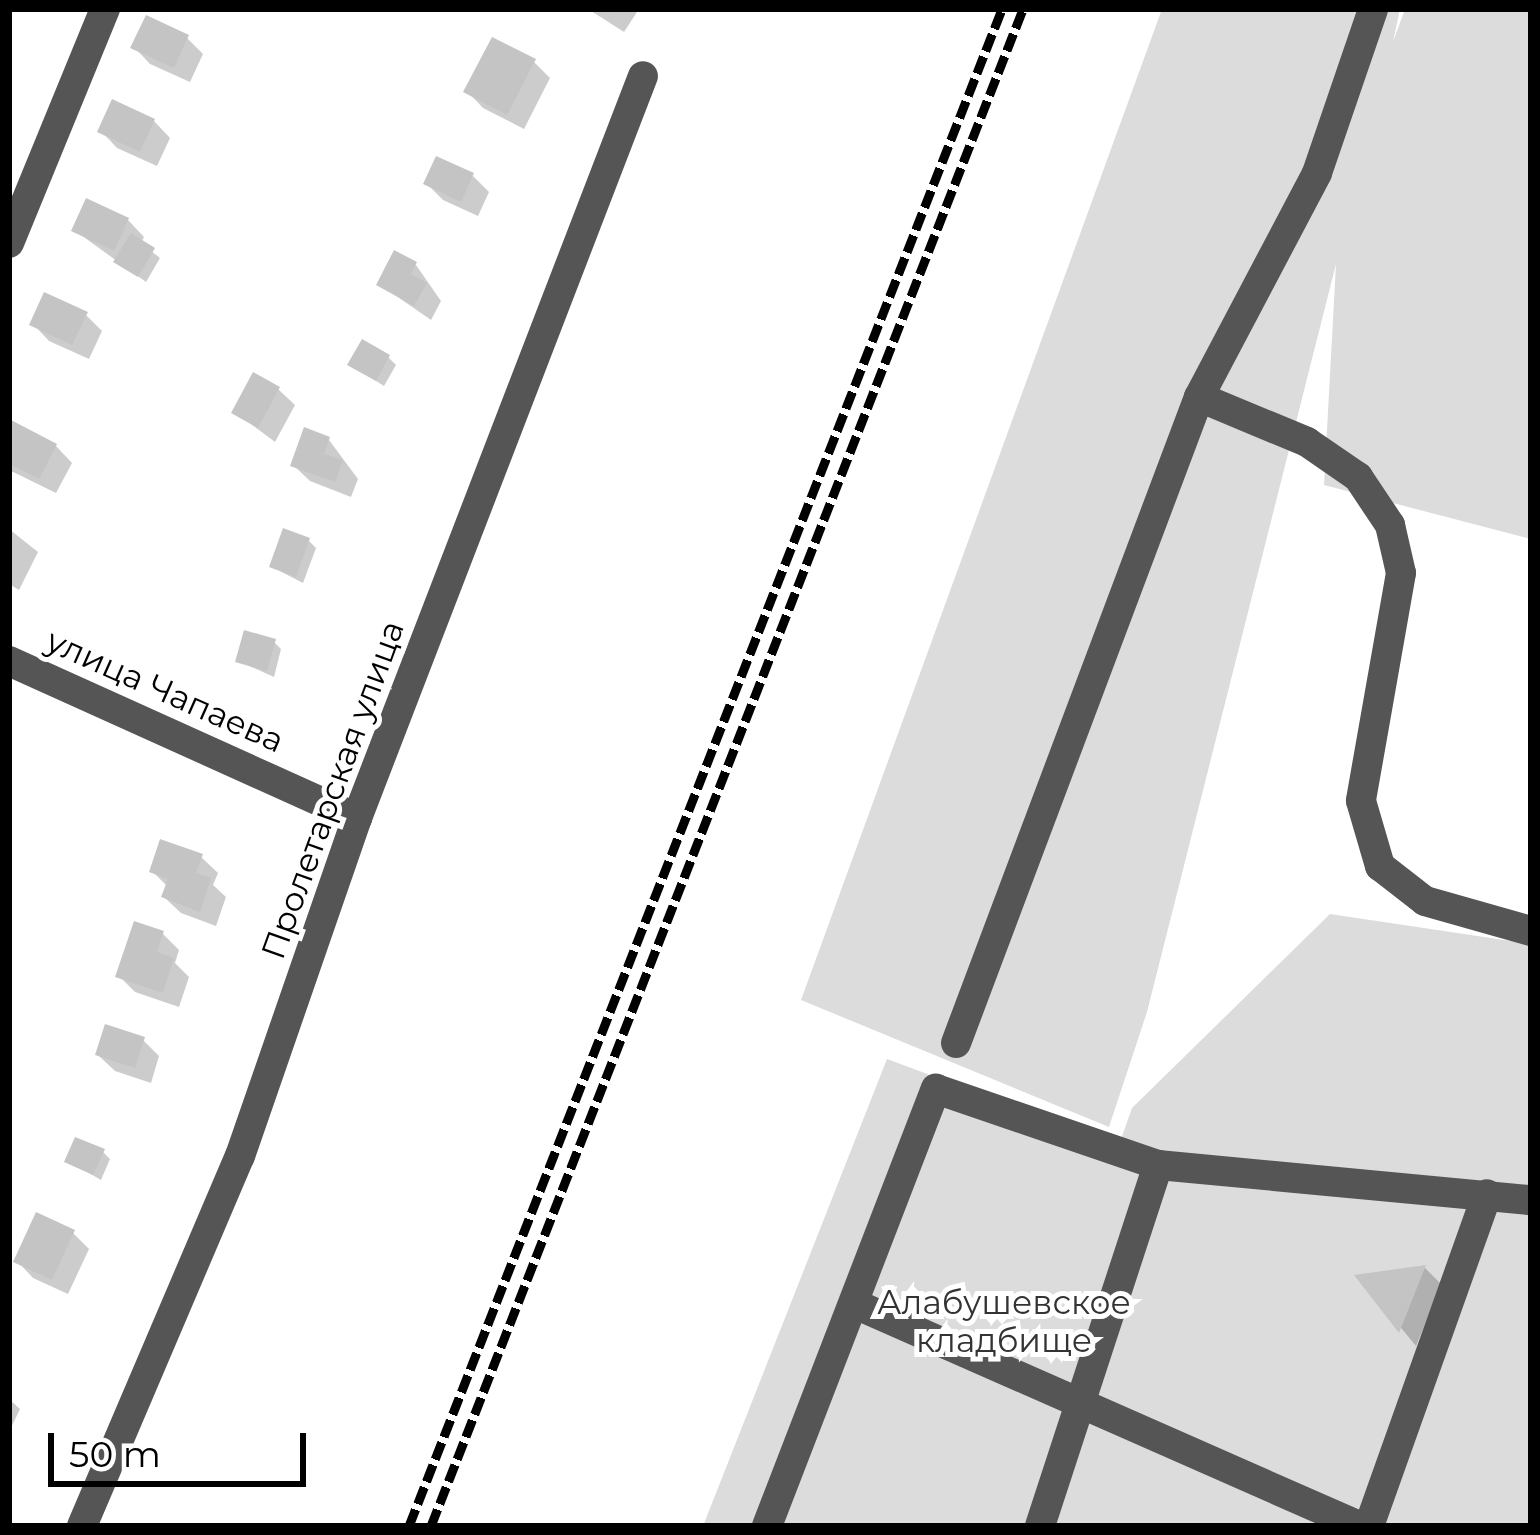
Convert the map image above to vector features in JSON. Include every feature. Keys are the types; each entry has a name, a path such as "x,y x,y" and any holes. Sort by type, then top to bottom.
{"street":[{"path":"9,243 105,9"},
{"path":"956,1043 1199,397 1317,173 1373,9"},
{"name":"Пролетарская улица","path":"82,1526 240,1156 357,818 643,76"},
{"path":"1199,397 1307,442 1358,477 1390,525 1401,573 1360,801 1380,866 1425,901 1531,931"},
{"name":"улица Чапаева","path":"9,661 357,818"},
{"path":"766,1526 936,1089 1158,1166 1531,1200"},
{"path":"1040,1526 1158,1166"},
{"path":"1369,1526 1487,1194"},
{"path":"855,1304 1359,1526"}],"green space":[{"path":"1162,9 1400,9 1393,42 1405,9 1531,9 1531,539 1324,485 1336,264 1147,1012 1109,1127 801,1000"},
{"name":"Алабушевское кладбище","path":"1330,914 1531,944 1531,1526 703,1526 887,1059 1119,1145 1132,1108"}],"building":[{"path":"146,15 189,35 174,68 130,48"},
{"path":"492,37 536,59 507,115 463,92"},
{"path":"112,99 155,119 140,152 97,132"},
{"path":"436,156 474,173 461,202 423,184"},
{"path":"86,198 129,218 114,251 71,231"},
{"path":"131,233 155,248 138,277 113,262"},
{"path":"394,250 417,262 411,274 427,283 414,306 376,285"},
{"path":"44,292 88,312 72,345 29,325"},
{"path":"362,339 390,355 376,381 347,365"},
{"path":"253,372 280,387 258,428 231,413"},
{"path":"9,419 57,444 39,479 9,464"},
{"path":"304,427 330,437 324,454 343,460 335,482 290,466"},
{"path":"283,528 310,538 296,577 269,567"},
{"path":"244,630 276,639 267,671 235,662"},
{"path":"160,839 203,854 196,873 211,878 200,912 161,897 168,879 149,872"},
{"path":"134,921 164,931 157,952 174,958 163,993 115,977"},
{"path":"105,1024 145,1037 135,1068 95,1055"},
{"path":"75,1137 105,1149 93,1175 64,1162"},
{"path":"36,1212 75,1230 52,1280 13,1262"},
{"path":"1426,1265 1399,1333 1354,1275"}],"railway":[{"path":"409,1526 1002,9"},
{"path":"431,1526 1023,9"}]}
